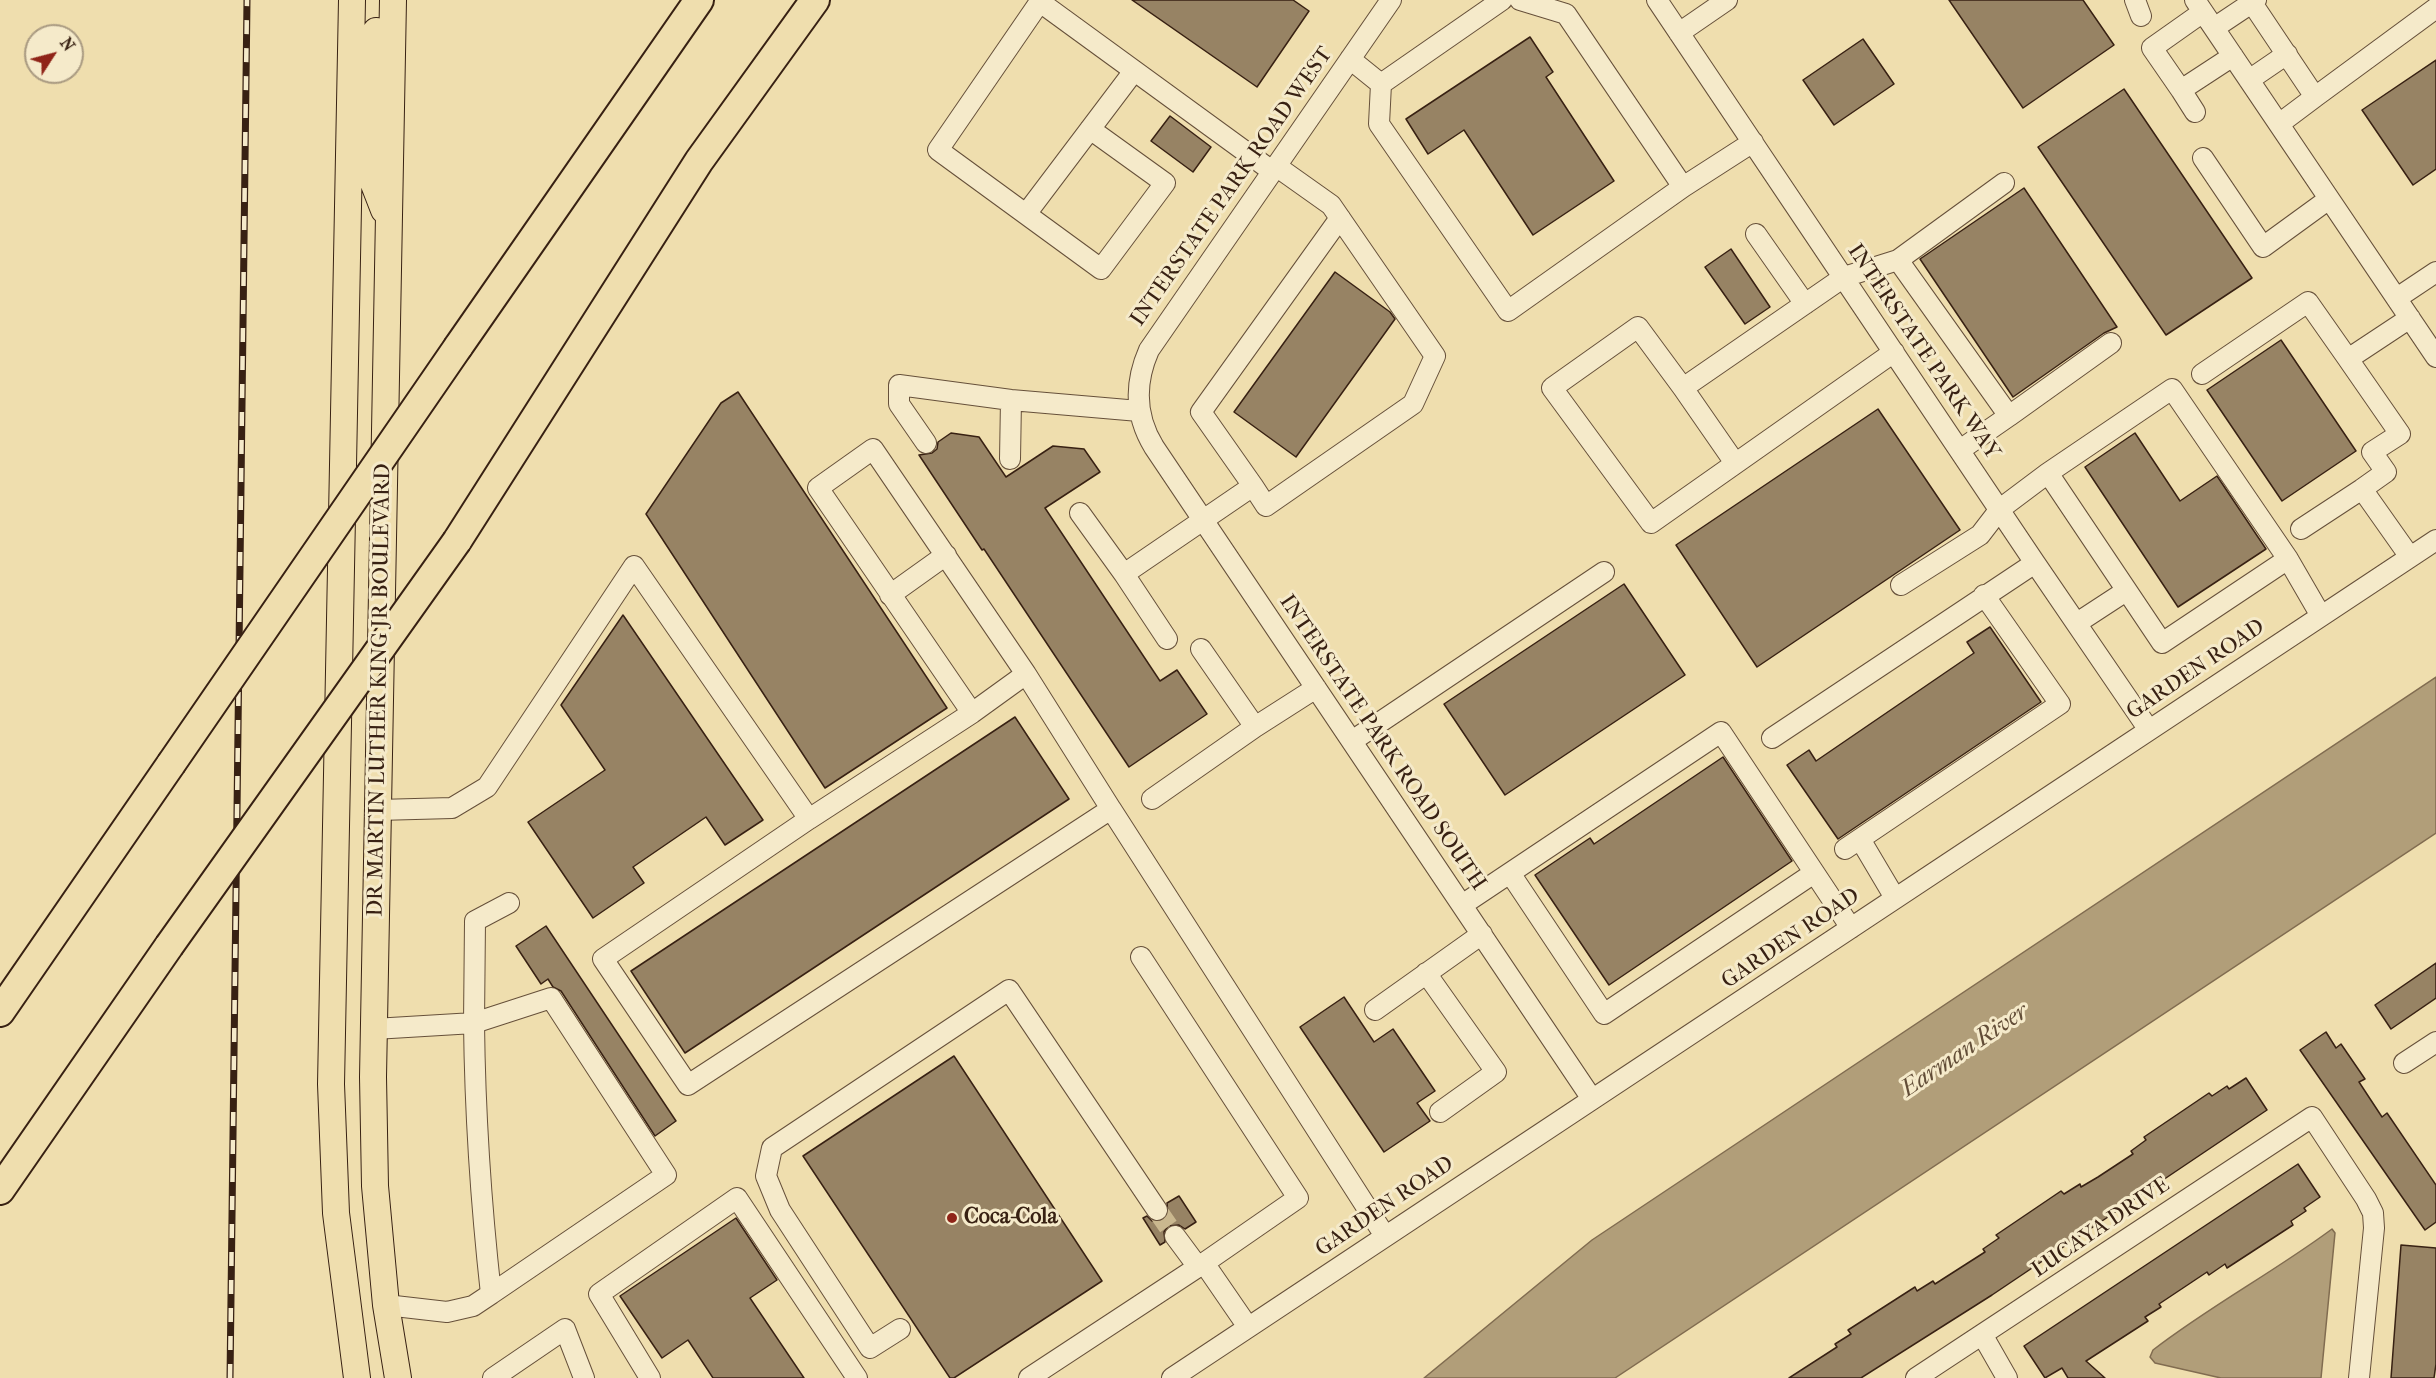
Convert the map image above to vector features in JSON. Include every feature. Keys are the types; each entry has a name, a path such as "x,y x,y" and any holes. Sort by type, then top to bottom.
{"highway":[{"path":"0,1012 699,0"},
{"path":"0,1190 169,946 457,541 699,161 814,0"}],"main road":[{"name":"DR MARTIN LUTHER KING JR BOULEVARD","path":"352,0 331,1084 336,1213 357,1378"},
{"path":"376,0 370,174 389,222"},
{"name":"DR MARTIN LUTHER KING JR BOULEVARD","path":"393,0 374,1029 375,1186 386,1305 398,1378"}],"street":[{"name":"INTERSTATE PARK ROAD WEST","path":"1139,411 1139,380 1149,350 1391,0"},
{"path":"1381,84 1502,0"},
{"path":"1520,0 1566,14 1683,187"},
{"name":"INTERSTATE PARK WAY","path":"1658,0 2149,730"},
{"path":"1679,33 1727,0"},
{"path":"1090,129 1165,183 1101,268 938,150 1041,1 1134,71 1274,169 1331,204 1435,356 1413,404 1266,506 1201,412 1340,218"},
{"path":"2195,112 2152,48 2204,13 2254,1 2315,97"},
{"path":"2279,124 2436,8"},
{"path":"2204,13 2436,357"},
{"path":"2249,80 2287,54"},
{"path":"2181,90 2233,57"},
{"path":"1350,59 1381,84"},
{"path":"1026,214 1134,71"},
{"path":"1381,84 1379,124 1508,311 1683,187 1753,142"},
{"path":"2203,158 2263,247 2330,199"},
{"path":"1683,388 1844,277 1898,260 2004,183"},
{"path":"1756,234 1805,304"},
{"path":"1898,260 2009,416"},
{"path":"2397,298 2436,272"},
{"path":"2202,374 2308,302 2400,434 2372,452 2386,472 2301,529"},
{"path":"2348,359 2410,318"},
{"path":"1735,463 1638,327 1552,388 1651,523 1894,352"},
{"path":"1960,450 2111,343"},
{"path":"926,443 898,404 898,385 1139,411"},
{"path":"1901,585 1980,535 2000,509 2048,473 2172,388 2288,559 2320,616"},
{"path":"1010,459 1011,399"},
{"name":"INTERSTATE PARK ROAD SOUTH","path":"1139,411 1147,435 1203,521 1593,1099"},
{"path":"972,713 818,488 873,449 1026,674 1385,1236"},
{"path":"2048,473 2162,643 2288,559"},
{"path":"1124,574 1253,486"},
{"path":"2362,489 2410,557"},
{"path":"1080,513 1167,639"},
{"name":"GARDEN ROAD","path":"1172,1378 2436,540"},
{"path":"890,595 946,555"},
{"path":"1772,738 2035,563"},
{"path":"378,810 452,808 487,787 634,566 809,819"},
{"path":"1352,741 1604,572"},
{"path":"2077,623 2126,591"},
{"path":"1895,898 1852,844 2061,704 1984,595"},
{"path":"1201,649 1255,727"},
{"path":"1026,674 972,713 809,819 603,959 688,1084 1111,809"},
{"path":"1152,799 1255,727 1316,688"},
{"path":"1462,905 1721,732 1851,928"},
{"path":"1510,873 1604,1014 1814,873"},
{"path":"491,1294 483,1230 476,1103 474,1023 476,921 509,903"},
{"path":"1375,1010 1482,934"},
{"path":"1029,1378 1298,1198 1141,957"},
{"path":"1426,973 1496,1072 1440,1112"},
{"path":"900,1329 870,1348 780,1210 766,1176 772,1148 1009,990 1157,1210"},
{"path":"374,1029 474,1023 551,998 666,1175 473,1306 447,1312 386,1305"},
{"path":"2404,1063 2436,1042"},
{"name":"LUCAYA DRIVE","path":"1916,1378 1983,1336 2312,1117 2373,1213 2374,1228 2360,1378"},
{"path":"650,1378 599,1294 737,1198 857,1378"},
{"path":"1175,1236 1201,1265 1248,1327"},
{"path":"493,1378 565,1329 584,1378"},
{"path":"1983,1336 2007,1378"}],"water":[{"name":"Earman River","path":"2436,677 2436,833 1615,1378 1424,1378 1592,1240"},
{"path":"2332,1229 2335,1233 2321,1378 2221,1378 2155,1363 2150,1357 2153,1350 2175,1334"}],"building":[{"path":"1132,0 1293,0 1309,11 1257,87"},
{"path":"1949,0 2083,0 2114,45 2023,108"},
{"path":"1530,37 1553,72 1546,77 1614,181 1533,235 1464,130 1428,154 1406,119"},
{"path":"1863,39 1894,84 1834,125 1803,80"},
{"path":"2436,60 2436,169 2413,185 2362,110"},
{"path":"2124,89 2252,278 2166,335 2038,147"},
{"path":"1170,116 1211,147 1193,172 1151,141"},
{"path":"2024,188 2117,327 2104,333 2013,397 1920,259"},
{"path":"1731,249 1770,307 1745,324 1705,267"},
{"path":"1335,272 1390,312 1395,319 1296,457 1234,412"},
{"path":"2281,340 2356,451 2282,501 2207,390"},
{"path":"738,392 947,708 825,788 646,514 721,403"},
{"path":"1878,409 1960,530 1757,667 1676,545"},
{"path":"951,433 979,437 1006,477 1053,446 1084,449 1100,472 1045,508 1160,681 1177,670 1207,714 1129,767 919,455 932,453 937,449 938,442"},
{"path":"2135,433 2180,501 2217,476 2266,549 2178,607 2085,467"},
{"path":"1624,584 1685,675 1505,795 1444,704"},
{"path":"623,615 763,820 725,845 706,817 633,867 644,883 593,918 528,822 605,770 561,705"},
{"path":"1990,627 2041,702 1838,839 1787,765 1809,750 1816,761 1974,653 1967,642"},
{"path":"1015,717 1069,799 685,1053 631,971"},
{"path":"1723,757 1792,861 1609,985 1535,875 1590,838 1594,844"},
{"path":"546,926 676,1121 655,1136 561,991 553,987 548,979 541,984 516,946"},
{"path":"2436,963 2436,998 2391,1029 2375,1005"},
{"path":"1344,997 1374,1042 1393,1029 1435,1091 1417,1103 1430,1121 1384,1152 1300,1027"},
{"path":"2326,1032 2336,1048 2341,1044 2365,1079 2359,1082 2382,1117 2387,1113 2436,1185 2436,1222 2425,1230 2300,1050"},
{"name":"Coca-Cola","path":"954,1056 1102,1281 954,1378 950,1378 803,1156"},
{"path":"2246,1078 2267,1110 1992,1295 1861,1378 1789,1378 1837,1347 1835,1344 1851,1334 1848,1330 1915,1287 1917,1291 1933,1281 1935,1284 1985,1252 1983,1249 1999,1238 1996,1235 2061,1191 2064,1194 2080,1184 2081,1187 2133,1154 2131,1151 2146,1140 2144,1137 2209,1093 2212,1096 2227,1086 2229,1089"},
{"path":"2298,1164 2320,1197 2304,1208 2306,1211 2291,1221 2293,1225 2227,1268 2225,1264 2209,1275 2207,1272 2159,1304 2161,1307 2145,1317 2148,1321 2086,1361 2105,1378 2068,1378 2062,1368 2045,1378 2024,1346"},
{"path":"1179,1196 1196,1222 1185,1229 1179,1225 1168,1226 1164,1232 1165,1242 1160,1245 1143,1218 1147,1216 1152,1221 1163,1220 1168,1215 1167,1203"},
{"path":"736,1218 777,1280 750,1298 804,1378 713,1378 688,1340 662,1358 620,1296"},
{"path":"2401,1245 2436,1248 2434,1378 2391,1378"}],"tunnel":[{"path":"1157,1210 1175,1236"}],"railway":[{"path":"230,1378 247,0"}],"place":[{"name":"Coca-Cola","path":"952,1218"}]}
